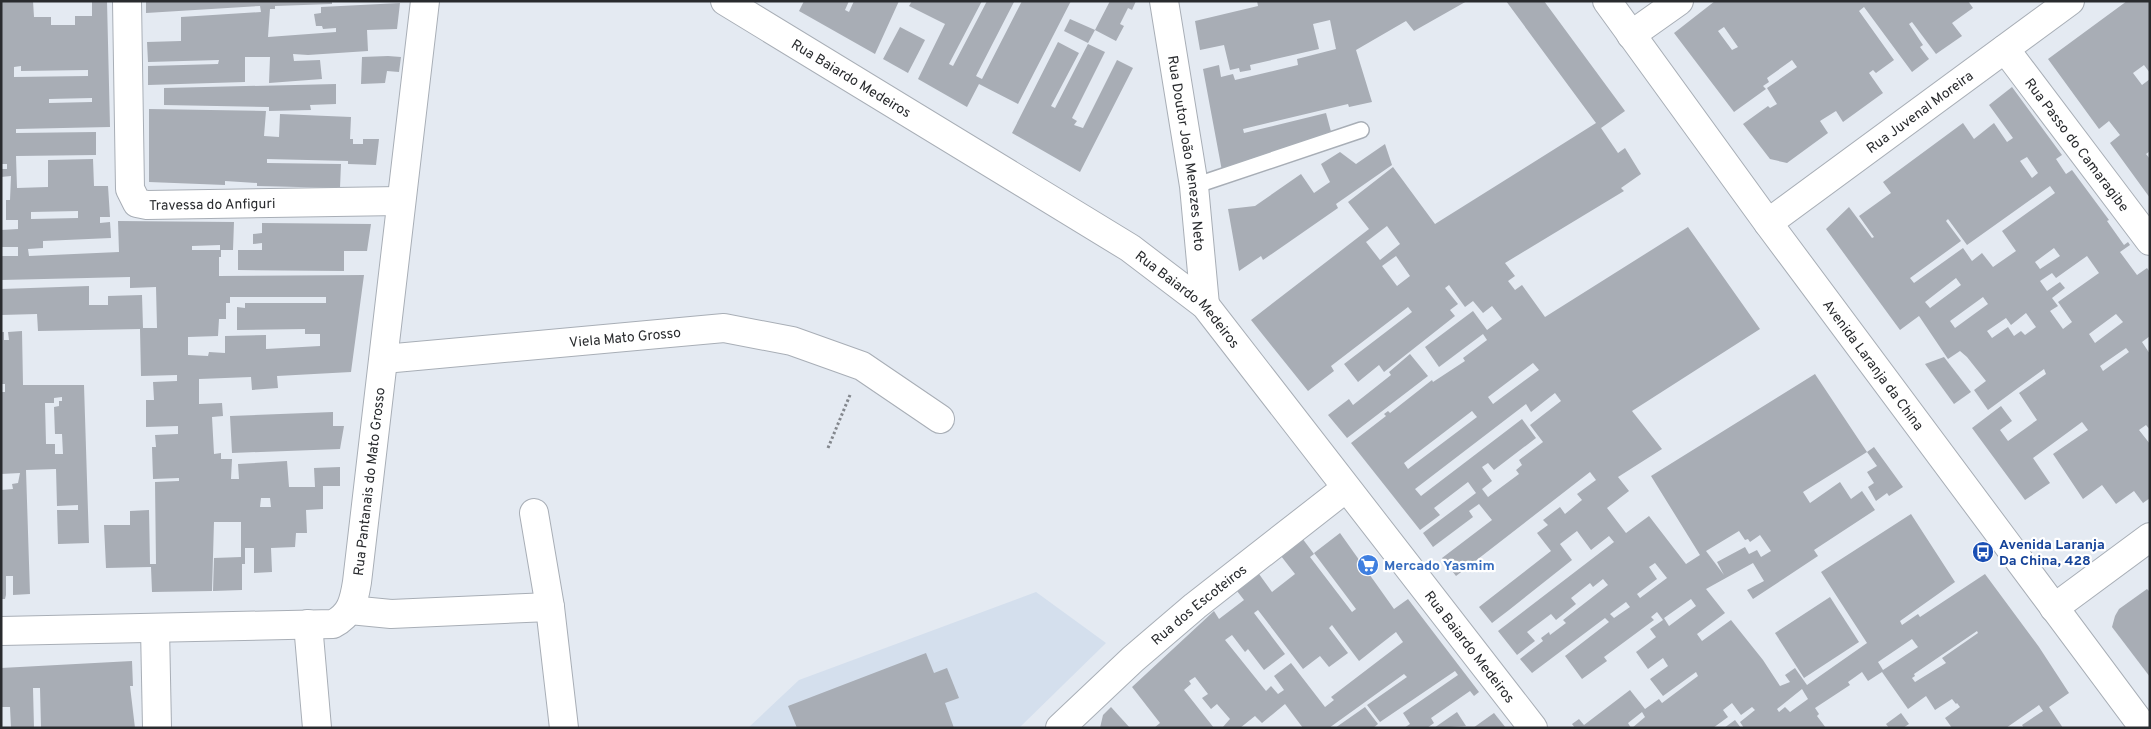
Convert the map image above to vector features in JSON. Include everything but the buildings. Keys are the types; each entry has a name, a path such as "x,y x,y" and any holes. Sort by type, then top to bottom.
{"street":[{"name":"Travessa do Anfiguri","path":"128,1 130,189 137,203 147,205 400,201"},
{"name":"Rua Pantanais do Mato Grosso","path":"350,610 356,588 425,1"},
{"name":"Rua Baiardo Medeiros","path":"725,1 1130,248 1205,305 1534,728"},
{"name":"Rua Doutor João Menezes Neto","path":"1164,1 1194,186 1205,305"},
{"name":"Avenida Laranja da China","path":"1607,1 1768,223 2144,728"},
{"path":"1631,35 1679,1"},
{"name":"Rua Juvenal Moreira","path":"1768,223 2070,1"},
{"name":"Rua Passo do Camaragibe","path":"2005,49 2150,241"},
{"name":"Viela Mato Grosso","path":"384,359 724,328 792,341 862,366 940,419"},
{"name":"Rua dos Escoteiros","path":"1062,727 1133,659 1196,606 1346,488"},
{"path":"534,513 550,608 564,728"},
{"path":"2054,608 2150,537"},
{"path":"1,631 333,624 343,619 350,610 391,614 550,608"},
{"path":"308,624 317,728"},
{"path":"155,628 157,728"}],"lane":[{"path":"1194,186 1361,130"}],"path":[{"path":"828,448 862,366"}],"shaded area":[{"path":"1036,592 1106,643 1019,728 748,728 799,680"}],"place":[{"name":"Avenida Laranja Da China, 428","path":"1983,552"},
{"name":"Mercado Yasmim","path":"1368,565"}]}
